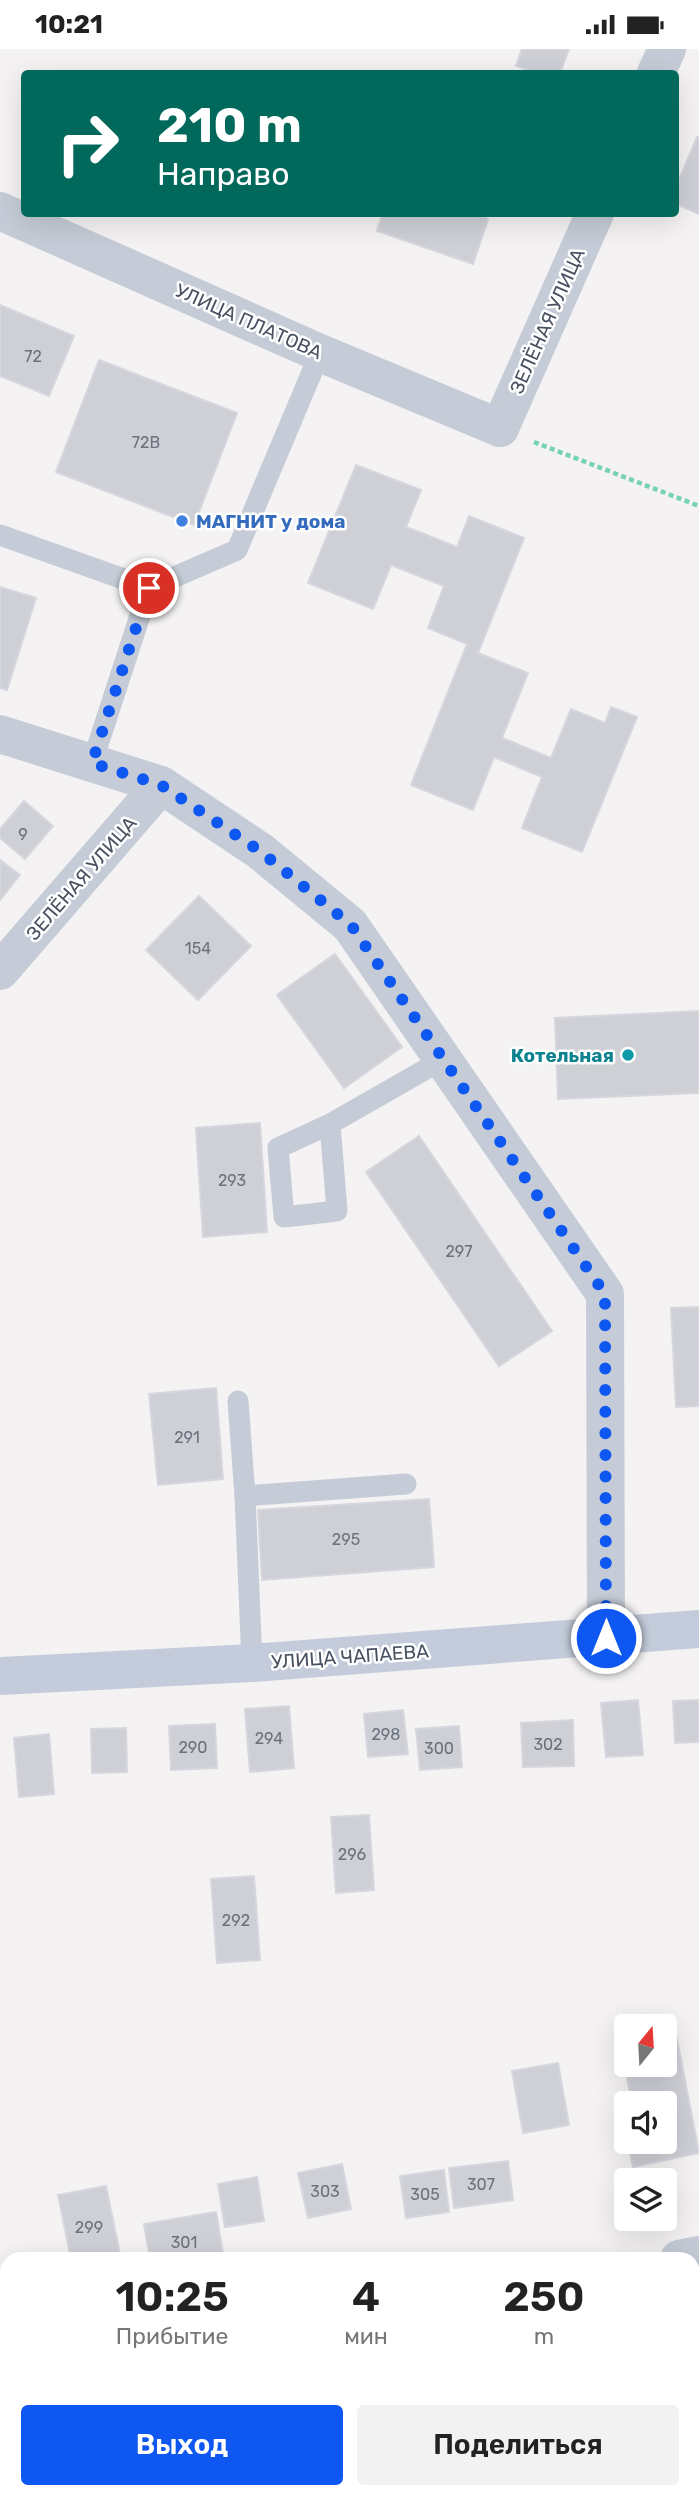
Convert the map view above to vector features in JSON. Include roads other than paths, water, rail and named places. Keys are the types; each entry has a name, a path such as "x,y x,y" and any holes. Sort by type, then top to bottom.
{"main road":[{"name":"УЛИЦА ЧАПАЕВА","path":"0,1676 252,1663 699,1629"}],"street":[{"path":"657,70 667,49"},
{"name":"УЛИЦА ПЛАТОВА","path":"0,211 320,353 500,428"},
{"name":"ЗЕЛЁНАЯ УЛИЦА","path":"500,428 593,217"},
{"path":"0,734 161,785 260,851 351,925 605,1294 606,1638"},
{"name":"ЗЕЛЁНАЯ УЛИЦА","path":"0,971 161,785"}],"lane":[{"path":"0,535 149,588 237,550 320,353"},
{"path":"92,763 149,588"},
{"path":"330,1124 338,1211 284,1217 278,1149 330,1124 442,1060"},
{"path":"239,1401 252,1663"},
{"path":"245,1496 406,1484"}],"place":[{"name":"МАГНИТ у дома","path":"182,521"},
{"name":"Котельная","path":"628,1055"}]}
